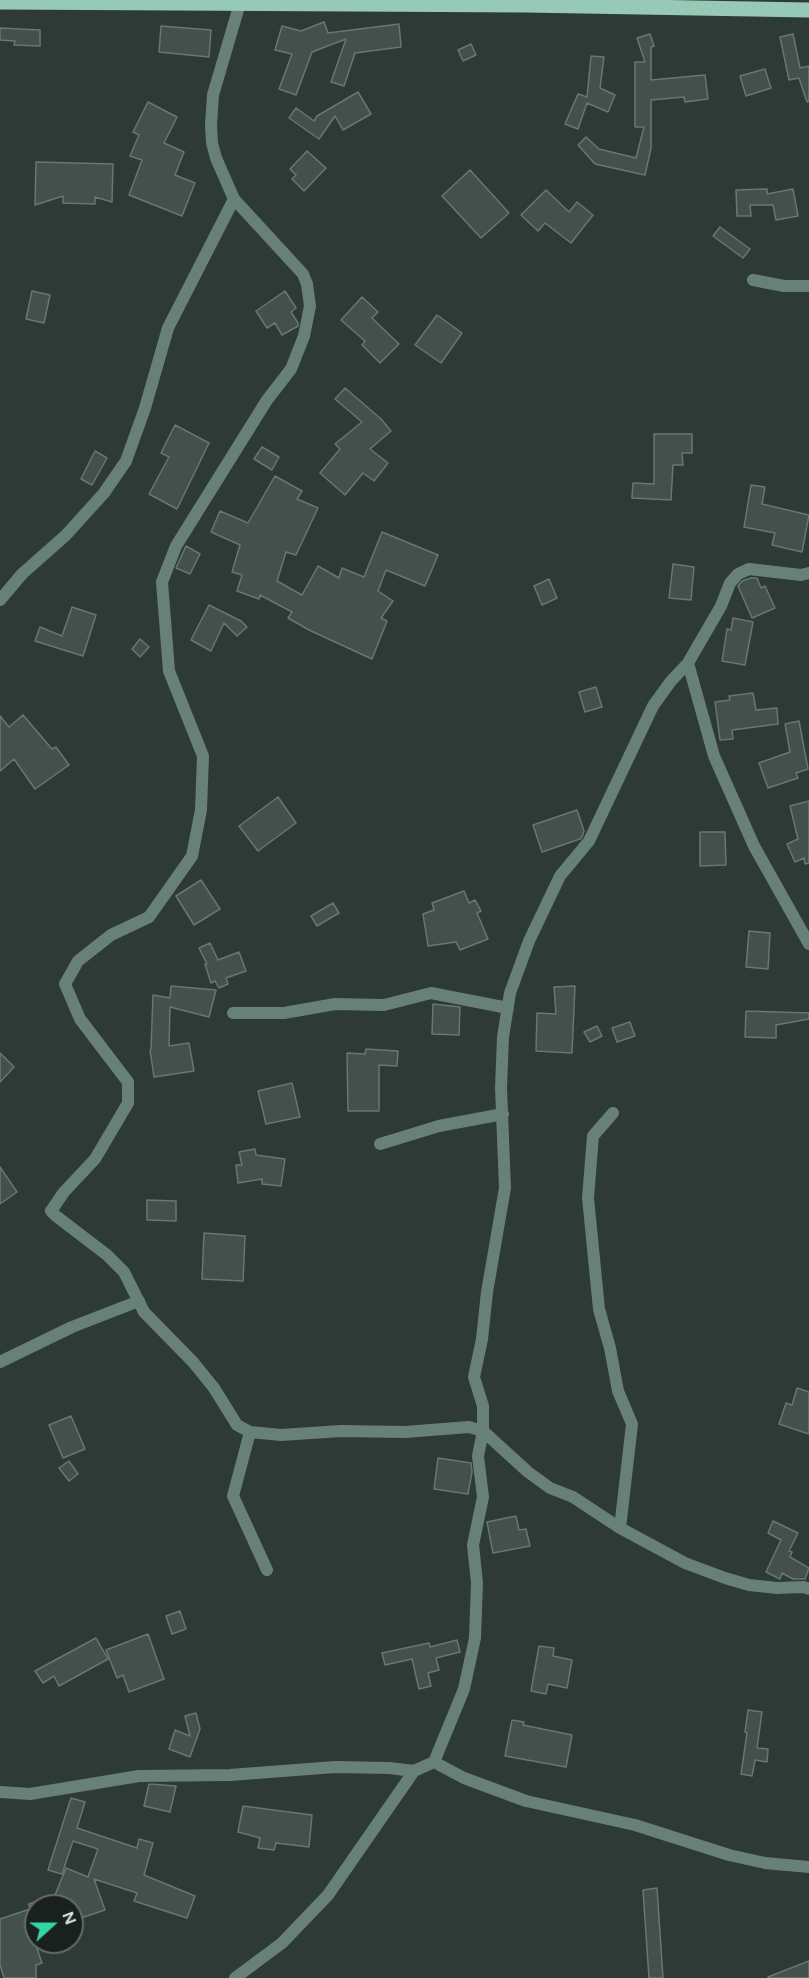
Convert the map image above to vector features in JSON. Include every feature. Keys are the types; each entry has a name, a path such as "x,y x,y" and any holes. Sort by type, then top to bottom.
{"main road":[{"path":"0,2 783,5 809,10"}],"street":[{"path":"240,3 213,95 212,143 234,199 303,274 308,284 310,306 304,336 291,369 267,400 176,546 162,582 169,671 203,756 201,810 192,856 149,917 111,935 78,961 65,984 80,1019 128,1082 128,1103 95,1159 64,1192 51,1210 107,1255 124,1272 144,1312 193,1362 214,1388 237,1425 250,1432 281,1435 341,1431 405,1432 469,1427 483,1431 528,1472 550,1488 573,1497 620,1528 685,1563 749,1585 777,1588 804,1587 809,1590"},
{"path":"0,600 22,574 66,535 104,493 126,461 145,408 168,328 234,199"},
{"path":"753,279 784,286 809,286"},
{"path":"235,1978 282,1943 328,1895 414,1771 434,1762 464,1689 475,1638 477,1583 472,1545 483,1497 478,1456 483,1431 483,1406 474,1377 505,1188 501,1088 503,1037 510,993 529,941 560,876 589,841 653,706 671,681 688,663 721,606 730,583 738,574 749,569 801,575 809,573"},
{"path":"688,663 714,756 754,846 809,945"},
{"path":"233,1014 284,1013 335,1004 384,1005 431,993 508,1008"},
{"path":"613,1113 593,1136 588,1198 598,1309 610,1348 618,1391 632,1424 620,1528"},
{"path":"380,1144 440,1126 503,1114"},
{"path":"0,1362 72,1327 139,1301"},
{"path":"250,1432 233,1496 267,1570"},
{"path":"434,1762 464,1778 526,1801 635,1825 729,1855 756,1861 809,1867"},
{"path":"0,1792 30,1794 139,1776 230,1775 335,1767 414,1771"}],"building":[{"path":"324,22 328,33 399,24 401,47 355,53 344,86 331,82 346,39 312,52 296,95 279,89 292,54 275,50 282,26 301,31"},
{"path":"161,26 211,30 209,57 159,52"},
{"path":"0,28 40,30 40,46 14,45 15,41 0,40"},
{"path":"650,34 654,46 651,47 651,80 705,75 708,99 685,102 684,97 651,100 651,148 645,175 595,164 578,145 586,137 599,149 636,158 644,127 635,127 635,62 645,62 637,38"},
{"path":"793,34 800,68 809,66 809,101 807,102 799,78 789,80 780,37"},
{"path":"471,44 476,55 463,61 458,50"},
{"path":"591,56 604,57 600,88 615,95 608,112 587,103 578,129 565,124 578,94 587,97"},
{"path":"765,69 771,88 746,96 740,76"},
{"path":"358,92 371,114 343,130 335,116 319,139 289,118 296,108 314,121 317,116"},
{"path":"148,102 177,117 164,143 184,152 175,175 195,183 182,216 129,195 142,160 130,156 139,135 133,132"},
{"path":"307,151 326,168 304,191 292,179 296,175 290,169"},
{"path":"36,162 113,164 112,202 95,197 95,204 63,203 63,196 35,205"},
{"path":"470,170 509,213 481,238 442,196"},
{"path":"767,189 767,194 793,189 798,216 776,220 773,205 750,205 751,216 737,216 736,190"},
{"path":"546,190 569,212 577,202 593,215 571,243 545,223 538,231 521,215"},
{"path":"720,227 750,249 743,258 713,236"},
{"path":"32,291 50,295 44,323 26,319"},
{"path":"285,291 296,308 291,312 298,326 282,335 275,323 267,328 256,311"},
{"path":"362,297 378,312 372,318 399,344 380,363 362,345 365,341 341,320"},
{"path":"437,315 462,333 441,363 415,345"},
{"path":"345,388 381,419 391,431 370,449 388,463 374,481 363,473 345,495 320,473 340,449 335,444 362,422 335,399"},
{"path":"175,425 209,443 177,509 149,494 169,457 161,453"},
{"path":"654,434 692,434 692,453 682,453 683,465 673,465 671,500 632,498 633,483 654,484"},
{"path":"262,447 279,457 272,470 254,459"},
{"path":"95,451 107,458 92,485 81,479"},
{"path":"275,476 302,491 297,499 318,508 296,555 286,552 277,581 302,595 318,566 339,578 342,568 364,577 382,532 438,555 425,586 386,570 378,591 393,601 381,618 387,621 372,659 288,618 292,612 260,595 259,599 237,591 242,575 232,572 240,545 211,532 220,511 248,523"},
{"path":"751,485 765,487 762,504 809,515 802,552 772,545 775,533 744,527"},
{"path":"186,546 200,554 190,574 176,568"},
{"path":"673,564 694,567 691,600 669,598"},
{"path":"757,578 761,588 765,586 775,608 752,618 738,586 742,581"},
{"path":"549,579 557,598 542,605 534,586"},
{"path":"209,605 241,621 247,627 237,636 224,623 211,651 191,640"},
{"path":"72,607 96,615 83,656 35,641 40,627 62,636"},
{"path":"733,618 753,622 745,665 722,661 727,629 731,630"},
{"path":"140,639 149,647 140,657 132,649"},
{"path":"596,687 602,707 585,712 579,692"},
{"path":"753,693 756,710 777,708 778,724 732,730 733,739 720,740 715,702 730,700 729,696"},
{"path":"23,715 52,749 56,747 69,765 35,789 14,759 0,771 0,716 9,727"},
{"path":"799,721 808,769 796,773 798,778 768,788 759,763 790,752 785,724"},
{"path":"278,797 296,823 258,851 239,826"},
{"path":"809,801 809,863 805,864 804,858 795,862 787,844 798,839 790,806"},
{"path":"577,810 584,831 582,837 542,852 533,825"},
{"path":"700,832 725,832 726,865 700,866"},
{"path":"201,880 220,909 194,925 176,896"},
{"path":"464,891 469,903 475,900 481,911 477,913 488,939 460,950 456,942 428,946 423,914 434,910 432,903"},
{"path":"333,903 339,913 317,926 311,916"},
{"path":"749,931 770,933 768,969 746,967"},
{"path":"210,943 218,960 239,952 246,971 226,978 228,984 219,988 215,981 211,983 205,964 207,964 199,948"},
{"path":"171,986 216,990 209,1017 170,1007 169,1046 189,1043 194,1071 154,1077 150,1050 153,995 170,998"},
{"path":"575,986 572,1053 536,1051 537,1013 556,1014 554,987"},
{"path":"433,1004 460,1007 459,1035 432,1034"},
{"path":"746,1011 809,1013 809,1019 776,1025 776,1038 745,1037"},
{"path":"630,1022 635,1036 617,1042 612,1028"},
{"path":"597,1026 602,1036 590,1042 584,1032"},
{"path":"366,1049 398,1051 397,1066 379,1065 379,1111 348,1111 347,1053 365,1054"},
{"path":"0,1053 14,1067 0,1082"},
{"path":"292,1083 300,1117 266,1124 258,1091"},
{"path":"255,1149 256,1155 285,1159 281,1186 262,1184 262,1179 238,1183 236,1165 242,1165 239,1152"},
{"path":"0,1167 17,1192 0,1204"},
{"path":"147,1200 176,1201 176,1221 147,1220"},
{"path":"204,1233 245,1236 243,1281 202,1279"},
{"path":"797,1388 809,1392 809,1434 779,1424 786,1403 792,1405"},
{"path":"71,1416 85,1449 63,1458 49,1425"},
{"path":"438,1458 471,1463 472,1472 468,1494 434,1489"},
{"path":"69,1461 78,1474 69,1481 59,1468"},
{"path":"516,1516 519,1530 526,1529 530,1546 493,1553 487,1522"},
{"path":"773,1521 798,1533 789,1551 792,1552 790,1557 809,1568 805,1579 793,1579 782,1573 780,1579 766,1572 781,1540 768,1533"},
{"path":"180,1611 186,1629 172,1634 166,1616"},
{"path":"148,1634 164,1679 129,1692 123,1675 117,1678 106,1650"},
{"path":"96,1638 108,1659 59,1686 54,1676 43,1683 35,1671"},
{"path":"457,1640 460,1652 436,1658 439,1670 428,1673 431,1686 419,1689 412,1659 385,1665 382,1653 429,1643 430,1647"},
{"path":"539,1646 554,1648 553,1656 572,1660 567,1688 548,1684 546,1694 531,1691"},
{"path":"748,1710 762,1712 757,1748 768,1749 767,1762 755,1760 752,1776 741,1774"},
{"path":"196,1713 200,1729 190,1757 169,1749 175,1730 190,1736 185,1716"},
{"path":"512,1720 524,1722 523,1725 572,1735 566,1767 505,1756"},
{"path":"149,1784 176,1786 170,1812 144,1806"},
{"path":"71,1798 85,1802 77,1828 137,1848 139,1839 153,1843 144,1875 195,1896 187,1918 134,1901 137,1893 94,1879 105,1910 84,1917 84,1894 55,1894 66,1868 88,1877 98,1849 73,1841 62,1874 48,1870"},
{"path":"243,1806 312,1815 309,1847 276,1843 274,1850 258,1848 260,1838 238,1832"},
{"path":"657,1888 663,1978 649,1978 643,1890"},
{"path":"24,1911 24,1954 39,1954 42,1963 36,1965 36,1978 4,1978 0,1965 0,1919"},
{"path":"809,1961 809,1978 768,1978 768,1977"}]}
